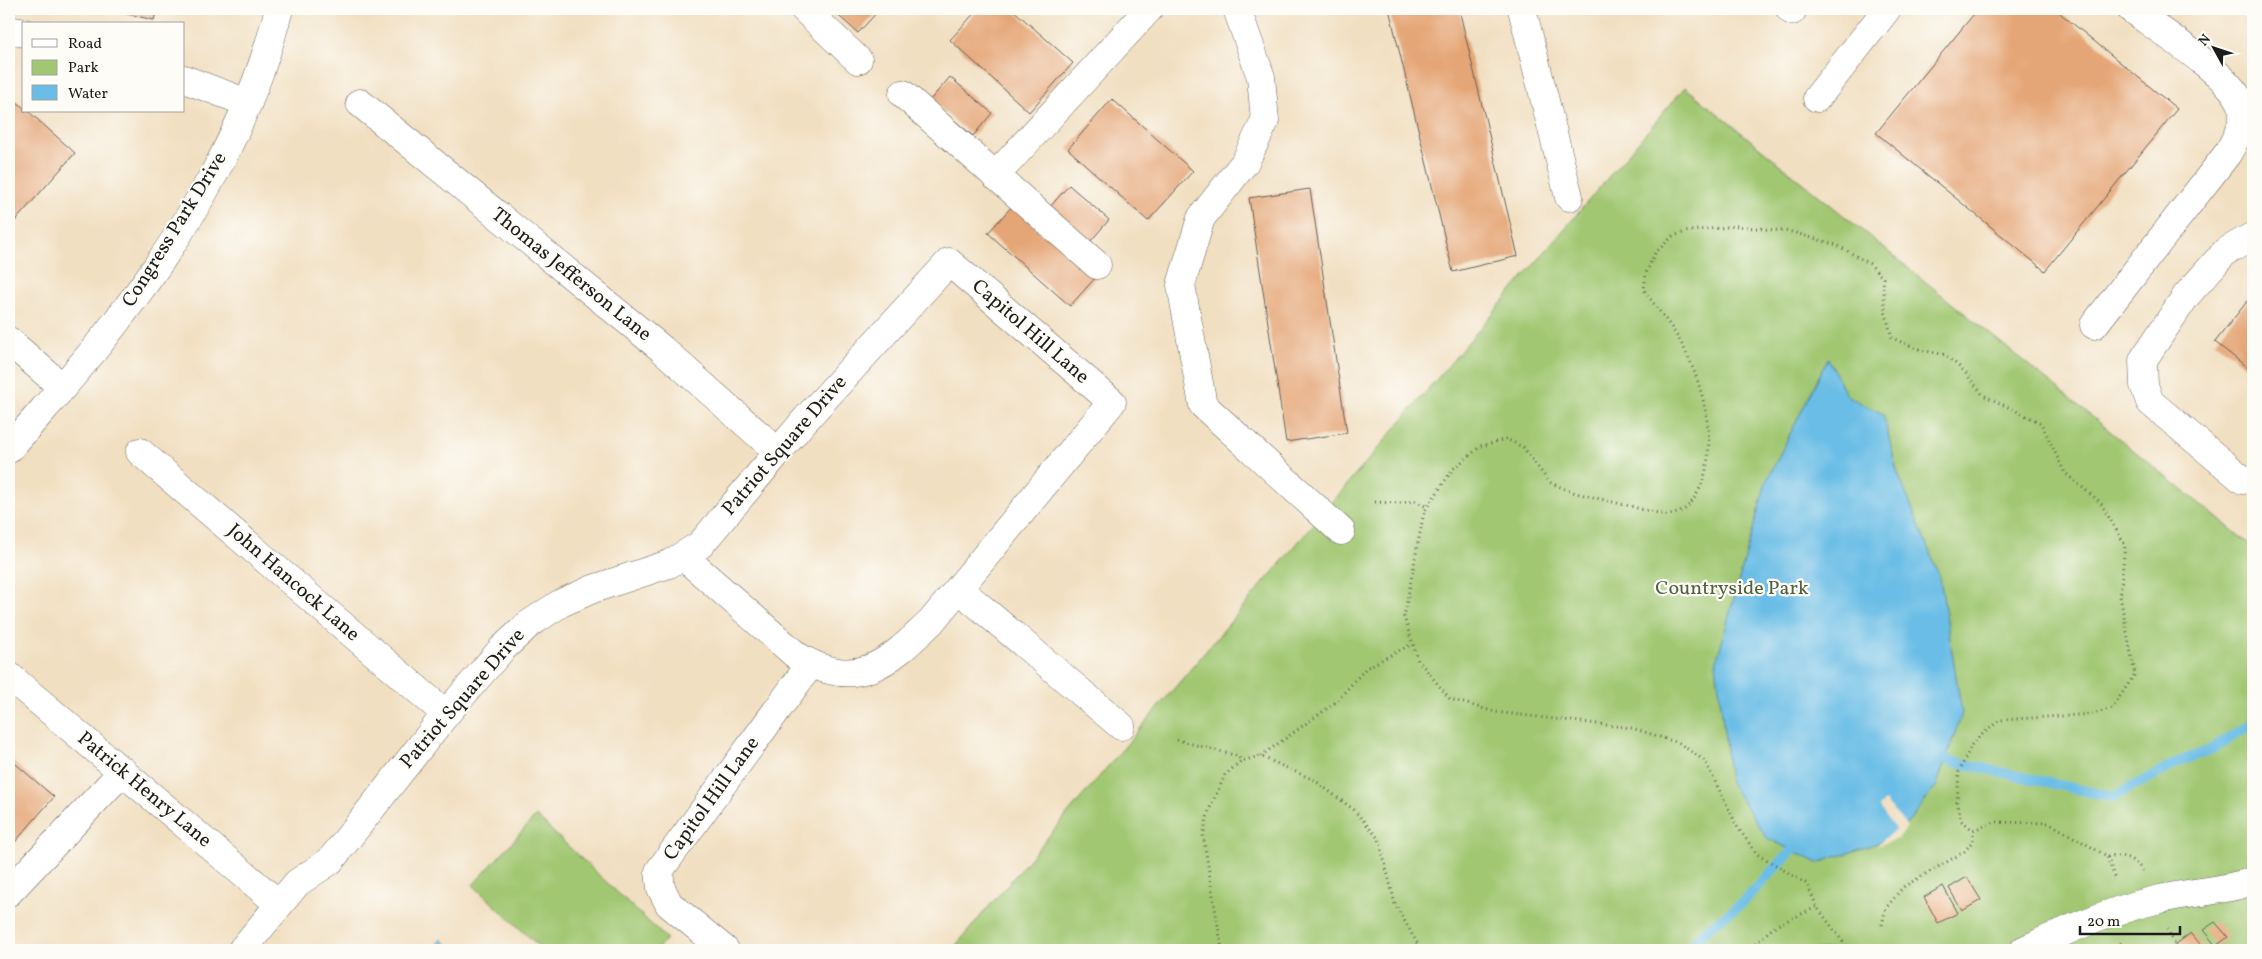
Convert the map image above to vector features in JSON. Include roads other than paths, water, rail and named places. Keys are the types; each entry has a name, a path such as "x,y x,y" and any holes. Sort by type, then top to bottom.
{"street":[{"name":"Congress Park Drive","path":"9,449 116,323 160,262 205,190 239,126 269,50 279,9"},
{"path":"804,9 858,60"},
{"path":"995,176 1149,9"},
{"path":"1237,9 1261,77 1265,121 1245,162 1201,218 1181,285 1203,405 1341,531"},
{"path":"1522,9 1569,197"},
{"path":"1817,98 1887,9"},
{"path":"2094,324 2228,153 2242,128 2242,104 2228,82 2131,9"},
{"path":"9,30 22,33"},
{"path":"185,78 248,103"},
{"path":"903,94 1097,265"},
{"name":"Thomas Jefferson Lane","path":"360,103 662,349 778,452"},
{"path":"2243,480 2150,402 2144,385 2143,360 2186,296 2225,252 2253,236"},
{"name":"Patriot Square Drive","path":"242,950 297,883 330,861 446,714 502,650 529,624 561,603 593,589 669,564 700,545 778,452 949,262"},
{"name":"Capitol Hill Lane","path":"949,262 1112,402 959,589"},
{"path":"9,341 62,386"},
{"name":"John Hancock Lane","path":"140,452 446,714"},
{"path":"684,556 797,656 810,664 834,672 857,672 879,666 897,654 931,622 959,589 1121,726"},
{"name":"Capitol Hill Lane","path":"725,950 669,904 661,888 659,872 810,664"},
{"name":"Patrick Henry Lane","path":"9,676 279,904"},
{"path":"9,892 123,771"},
{"path":"2024,950 2086,922 2125,908 2158,899 2234,887 2253,881"}],"water":[{"path":"1828,358 1847,396 1883,414 1897,471 1940,578 1962,713 1936,787 1896,837 1818,863 1767,838 1730,783 1716,663 1766,482"},
{"path":"441,939 454,950 432,950"}],"waterway":[{"path":"1935,753 1951,761 2113,797 2181,761 2211,750 2253,723"},
{"path":"1688,950 1707,929 1741,904 1800,842"}],"park label":[{"name":"Countryside Park","path":"1732,589"}]}
